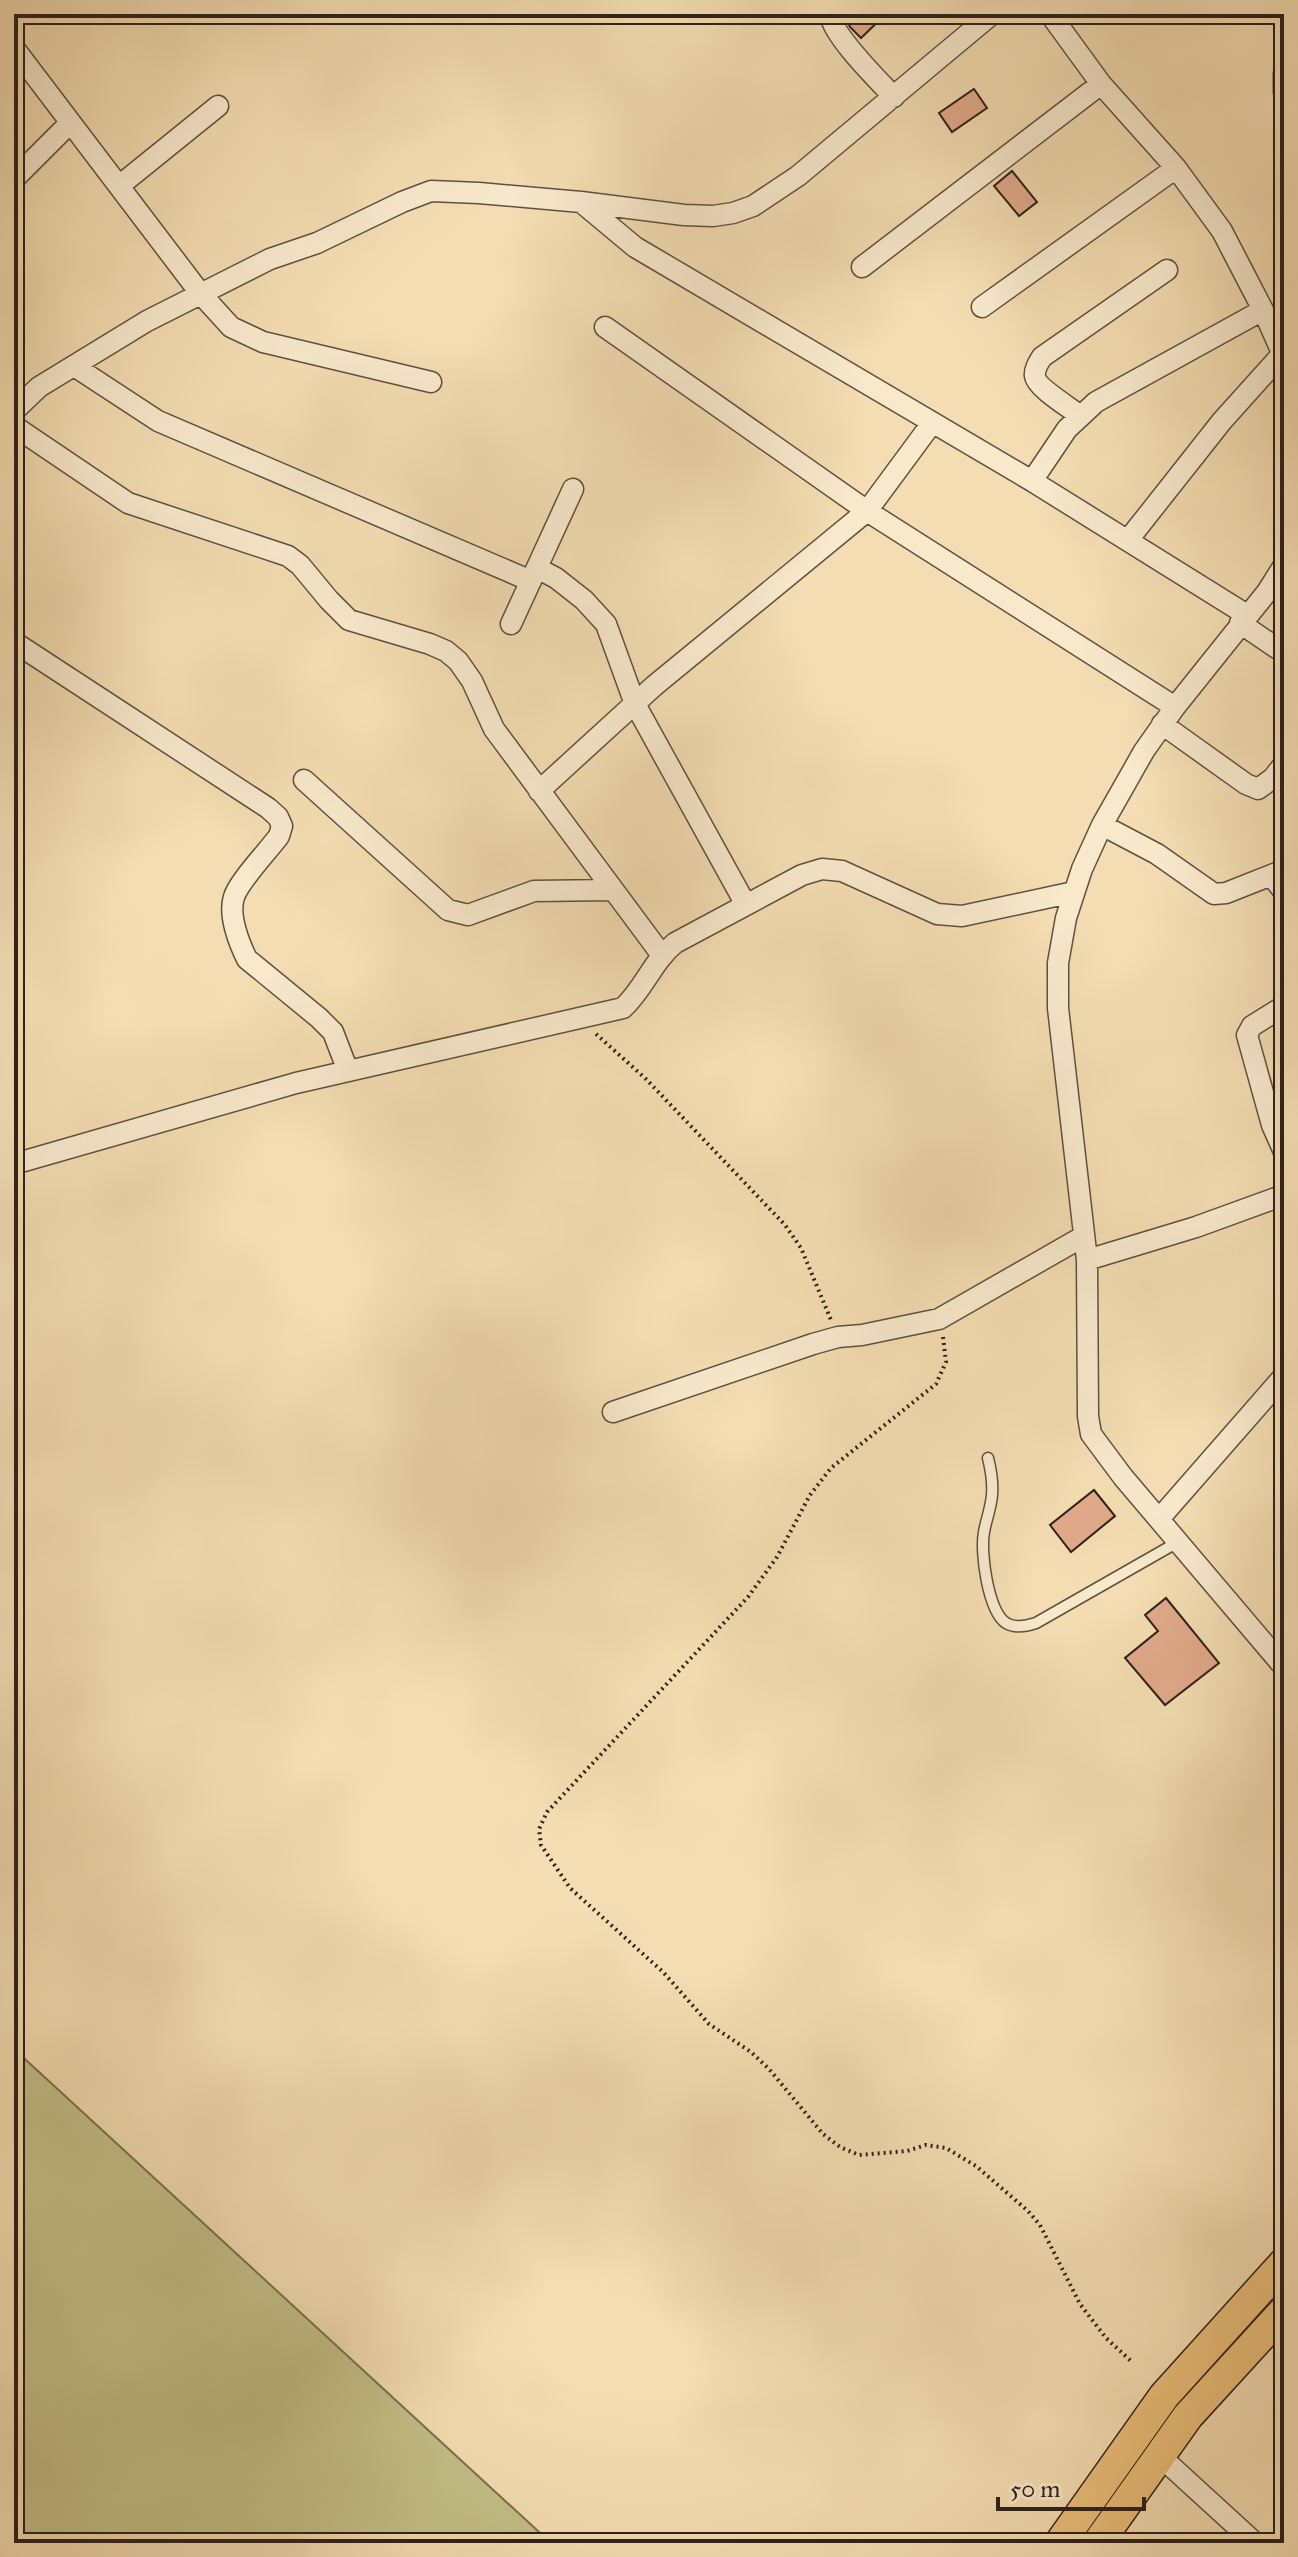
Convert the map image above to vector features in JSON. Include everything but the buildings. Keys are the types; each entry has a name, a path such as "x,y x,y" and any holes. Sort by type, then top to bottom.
{"main road":[{"path":"1060,2543 1164,2396 1284,2263"},
{"path":"1098,2543 1188,2416 1284,2311"}],"street":[{"path":"830,14 839,35 894,97"},
{"path":"14,411 39,387 147,321 200,293 270,259 317,243 431,191 581,202 684,215 713,216 753,206 786,185 992,14"},
{"path":"1050,14 1101,84 1176,168 1222,231 1283,354 1222,421 1128,540"},
{"path":"18,61 70,123 200,293 231,327 263,342 431,382"},
{"path":"1284,74 1284,92"},
{"path":"862,267 1101,84"},
{"path":"119,186 218,106"},
{"path":"14,179 70,123"},
{"path":"982,307 1176,168"},
{"path":"581,202 635,247 1128,540 1244,619 1284,653"},
{"path":"1079,415 1039,384 1035,376 1042,357 1167,270"},
{"path":"1032,481 1079,415 1118,389 1263,310"},
{"path":"605,327 867,511 1175,707"},
{"path":"74,366 158,421 534,574 556,578 584,600 606,624 635,704 746,905"},
{"path":"539,791 635,704 867,511 932,423"},
{"path":"14,426 128,503 288,556 300,565 349,620 400,633 446,651 466,670 494,729 661,954"},
{"path":"511,624 573,489"},
{"path":"1284,565 1267,592 1162,724 1102,825 1074,892 1058,963 1058,1008 1087,1260 1088,1416 1091,1434 1284,1667"},
{"path":"14,642 278,817 282,826 279,836 233,899 241,946 247,959 333,1032 348,1071"},
{"path":"1162,724 1246,784 1258,789 1273,778 1284,764"},
{"path":"304,780 448,910 468,915 534,891 613,890"},
{"path":"1102,825 1157,854 1214,894 1280,879"},
{"path":"14,1164 296,1083 623,1008 636,996 661,954 675,943 802,875 822,869 842,871 937,914 962,916 1074,892"},
{"path":"1284,1006 1252,1026 1247,1035 1272,1125 1284,1152"},
{"path":"1087,1260 1196,1227 1284,1195"},
{"path":"613,1412 838,1337 939,1319 1084,1236"},
{"path":"1159,1519 1284,1376"},
{"path":"1161,2457 1255,2543"}],"lane":[{"path":"988,1458 992,1500 984,1529 983,1561 992,1601 1006,1623 1017,1626 1036,1623 1178,1542"}],"path":[{"path":"579,1018 646,1079 785,1225 801,1248 838,1337"},
{"path":"939,1319 946,1362 936,1384 820,1480 777,1557 748,1597 547,1812 539,1829 541,1845 570,1888 663,1972 709,2024 760,2060 823,2134 840,2147 859,2155 907,2151 926,2145 946,2148 976,2166 1013,2197 1040,2225 1080,2304 1106,2338 1131,2361"}],"shaded area":[{"path":"14,2049 551,2543 14,2543"}]}
